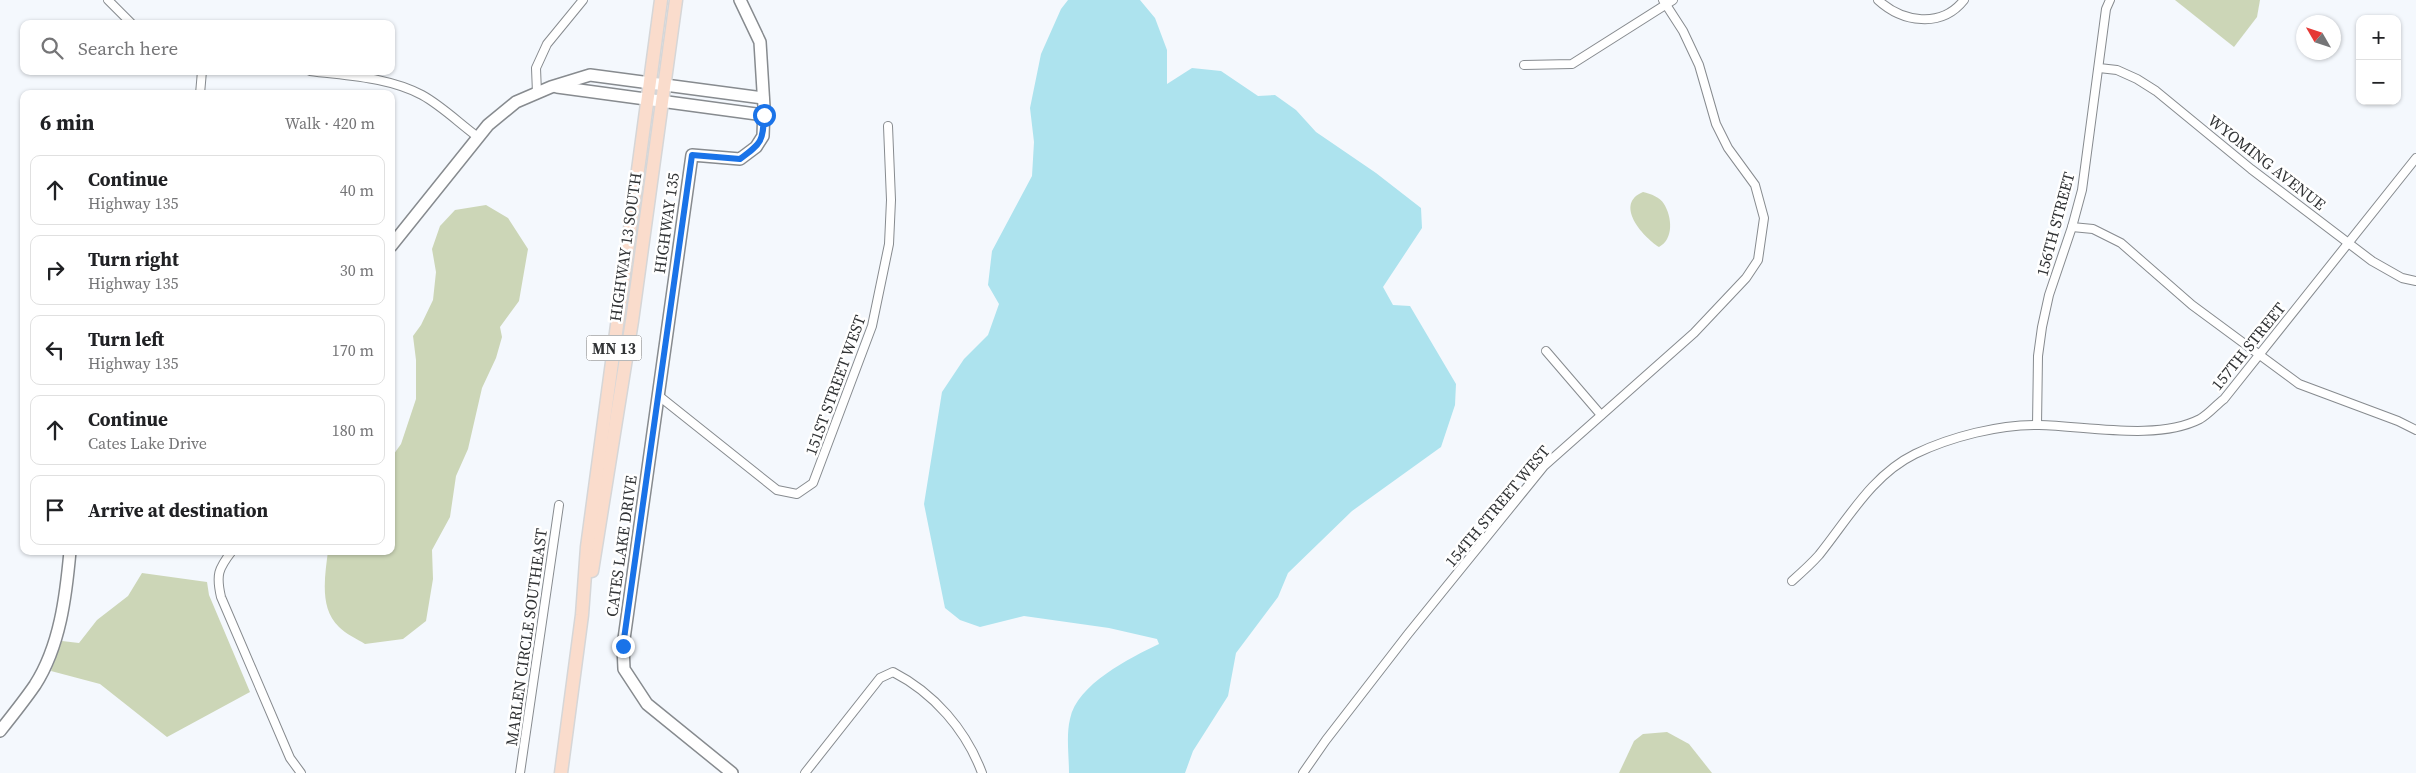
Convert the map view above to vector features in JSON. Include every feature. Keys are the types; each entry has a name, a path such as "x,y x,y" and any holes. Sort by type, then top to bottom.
{"main road":[{"name":"HIGHWAY 13 SOUTH","path":"561,773 582,615 587,547 661,0"},
{"name":"HIGHWAY 13 SOUTH","path":"582,615 597,549 676,0"}],"street":[{"path":"108,0 128,20"},
{"path":"537,93 536,68 547,44 582,0"},
{"name":"HIGHWAY 135","path":"660,396 692,155 740,159 756,147 763,136 764,115 760,42 740,0"},
{"path":"1878,0 1890,11 1910,19 1929,20 1957,8 1964,0"},
{"name":"156TH STREET","path":"2037,425 2038,356 2042,327 2049,295 2072,227 2082,190 2100,68 2106,9 2110,0"},
{"path":"1524,65 1572,64 1668,2"},
{"name":"154TH STREET WEST","path":"1303,773 1326,740 1402,642 1544,466 1694,333 1746,278 1758,260 1764,218 1755,185 1728,148 1716,124 1699,65 1668,2"},
{"name":"WYOMING AVENUE","path":"2100,68 2117,70 2137,79 2156,91 2251,169 2386,271 2416,281"},
{"path":"395,241 488,125 516,102 551,87 590,74 763,98"},
{"path":"200,90 202,75"},
{"path":"348,75 377,78 423,96 478,137"},
{"path":"551,87 764,115"},
{"name":"151ST STREET WEST","path":"660,396 777,490 797,494 813,483 872,326 889,244 891,200 888,126"},
{"name":"157TH STREET","path":"1792,581 1818,556 1873,486 1891,469 1914,454 1952,438 2037,425 2156,431 2177,427 2202,418 2224,399 2416,158"},
{"path":"2072,227 2092,229 2121,243 2192,305 2304,386 2398,421 2416,430"},
{"path":"1546,350 1601,415"},
{"name":"CATES LAKE DRIVE","path":"660,396 623,646 624,669 647,704 732,773"},
{"name":"MARLEN CIRCLE SOUTHEAST","path":"520,773 558,504"},
{"path":"0,731 36,684 55,640 66,594 70,555"},
{"path":"229,555 219,567 218,582 221,597 290,758 301,773"},
{"path":"805,773 880,678 894,672 905,678 948,714 974,750 982,773"}],"green space":[{"path":"2175,0 2260,0 2257,17 2234,47"},
{"path":"1643,192 1660,199 1669,215 1669,233 1667,239 1659,247 1639,228 1631,212 1631,204 1635,197"},
{"path":"486,205 508,218 528,249 519,301 500,327 502,337 496,358 482,388 468,449 456,476 450,517 432,550 433,579 426,621 403,639 365,644 339,627 328,611 325,591 328,555 395,555 395,452 401,444 416,399 416,360 413,336 421,325 433,300 436,272 432,249 440,226 455,210"},
{"path":"142,573 207,582 209,595 250,692 167,737 100,684 51,671 62,641 79,643 97,620 128,596"},
{"path":"1667,732 1689,744 1712,773 1619,773 1634,741 1643,734"}],"water":[{"path":"1068,0 1140,0 1155,18 1167,50 1167,84 1192,68 1221,71 1258,96 1275,95 1296,110 1316,132 1376,173 1421,208 1422,228 1383,287 1393,305 1410,306 1456,384 1455,405 1441,447 1352,511 1288,573 1278,597 1236,653 1228,696 1193,751 1185,773 1069,773 1068,732 1075,706 1083,694 1106,674 1159,644 1157,639 1109,628 1024,616 980,627 960,620 945,608 924,504 942,392 964,359 988,335 999,304 988,285 992,251 1032,176 1034,142 1030,108 1041,54 1061,9"}],"route":[{"path":"623,646 660,396 692,155 740,159 756,147 763,136 764,115"}]}
